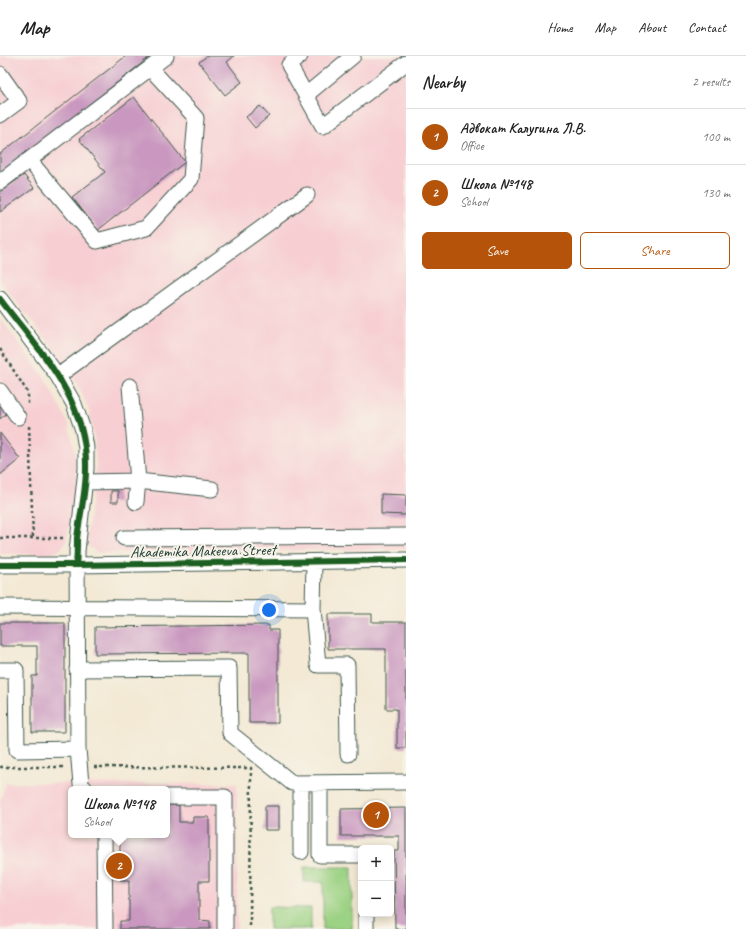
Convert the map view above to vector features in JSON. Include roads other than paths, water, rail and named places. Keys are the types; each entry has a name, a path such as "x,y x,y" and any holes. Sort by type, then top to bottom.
{"street":[{"path":"0,182 166,56"},
{"path":"300,56 289,65 323,126 406,63"},
{"path":"306,95 353,56"},
{"path":"29,160 97,241 146,228 191,178 196,118 150,68"},
{"path":"0,74 19,101 0,115"},
{"path":"58,376 307,195"},
{"path":"0,300 58,376 74,404 83,430 86,448 86,469 77,538 76,565 78,749 81,784 83,786"},
{"path":"130,386 138,481 136,502"},
{"path":"0,391 25,416"},
{"path":"85,482 138,481 212,489"},
{"path":"124,538 406,536"},
{"name":"Akademika Makeeva Street","path":"0,565 406,560"},
{"path":"314,562 313,609 318,666 347,665 348,754"},
{"path":"0,607 313,609"},
{"path":"77,670 229,668 230,733 292,783 406,782"},
{"path":"0,670 16,670 17,750 78,749"},
{"path":"301,783 301,852"},
{"path":"320,783 320,855 358,855"},
{"path":"170,797 225,797 225,929"},
{"path":"104,838 105,929"},
{"path":"366,917 366,929"}],"place":[{"name":"Адвокат Калугина Л.В.","path":"376,815"},
{"name":"Школа №148","path":"119,866"}]}
